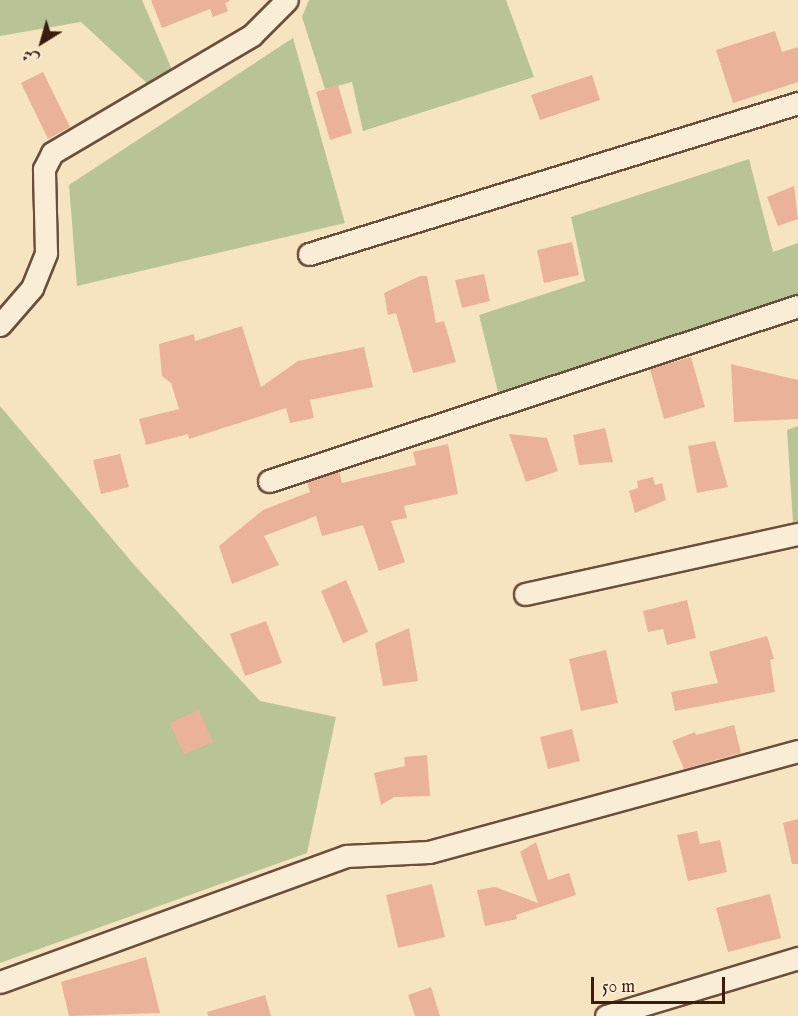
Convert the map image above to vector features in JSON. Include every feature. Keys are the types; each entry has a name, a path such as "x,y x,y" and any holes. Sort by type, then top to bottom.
{"street":[{"path":"0,325 32,288 46,253 44,169 52,153 252,35 287,0"},
{"path":"309,254 798,103"},
{"path":"269,481 587,373 798,306"},
{"path":"525,594 798,534"},
{"path":"0,982 346,856 429,852 798,751"},
{"path":"606,1016 798,958"}],"green space":[{"path":"0,0 142,0 176,79 149,85 81,22 0,36"},
{"path":"309,0 506,0 534,77 363,131 352,82 325,89 302,17"},
{"path":"293,38 345,223 77,286 69,185"},
{"path":"749,159 773,252 798,243 798,296 498,392 479,315 585,281 571,217"},
{"path":"0,406 136,567 260,701 336,717 307,853 0,963"},
{"path":"798,426 798,521 793,522 787,430"}],"building":[{"path":"151,0 230,1 225,3 228,11 213,17 210,9 162,28"},
{"path":"775,31 782,52 798,47 798,82 733,103 716,50"},
{"path":"43,72 70,127 48,139 21,83"},
{"path":"592,75 600,100 540,120 531,95"},
{"path":"338,85 352,133 330,140 316,92"},
{"path":"794,186 798,219 778,226 767,197"},
{"path":"572,242 579,275 544,283 537,250"},
{"path":"484,274 490,301 462,308 455,280"},
{"path":"420,276 427,276 436,323 444,321 456,362 413,373 396,313 388,315 384,293"},
{"path":"242,326 261,387 298,361 364,347 373,387 310,400 314,418 290,423 286,408 189,439 188,434 146,445 139,419 179,409 171,383 162,376 159,344 194,334 195,341"},
{"path":"691,357 705,407 664,419 650,369"},
{"path":"731,364 798,380 798,419 734,422"},
{"path":"605,428 613,462 579,465 573,435"},
{"path":"509,434 547,438 558,471 526,482"},
{"path":"715,441 728,487 697,493 688,446"},
{"path":"448,444 458,494 404,506 407,518 391,521 405,562 379,571 363,525 322,536 316,516 264,536 279,565 232,584 219,546 263,510 310,492 307,482 339,471 342,483 416,465 413,452"},
{"path":"120,454 129,487 101,494 93,460"},
{"path":"653,477 655,485 662,483 666,500 635,513 629,491 638,488 637,481"},
{"path":"346,580 368,632 343,643 321,591"},
{"path":"687,600 696,638 667,645 663,629 648,632 643,611"},
{"path":"266,621 282,663 245,676 230,634"},
{"path":"409,628 418,681 383,686 375,643"},
{"path":"767,636 774,659 770,660 775,692 675,711 671,692 718,683 709,652"},
{"path":"606,650 618,703 581,711 569,659"},
{"path":"199,710 213,742 184,754 170,723"},
{"path":"734,725 741,753 684,769 672,741 695,732 696,735"},
{"path":"572,729 580,761 548,769 540,737"},
{"path":"427,755 430,796 394,797 381,805 374,773 405,766 404,757"},
{"path":"798,819 798,864 792,864 783,823"},
{"path":"697,831 700,844 720,840 727,872 688,881 677,835"},
{"path":"536,842 548,880 569,873 576,895 516,915 517,919 485,926 477,890 495,887 538,903 520,852"},
{"path":"432,884 445,937 398,948 386,895"},
{"path":"770,894 781,938 728,952 716,908"},
{"path":"146,957 160,1013 69,1016 61,982"},
{"path":"431,987 440,1016 415,1016 408,995"},
{"path":"265,995 271,1016 208,1016 207,1012"}]}
